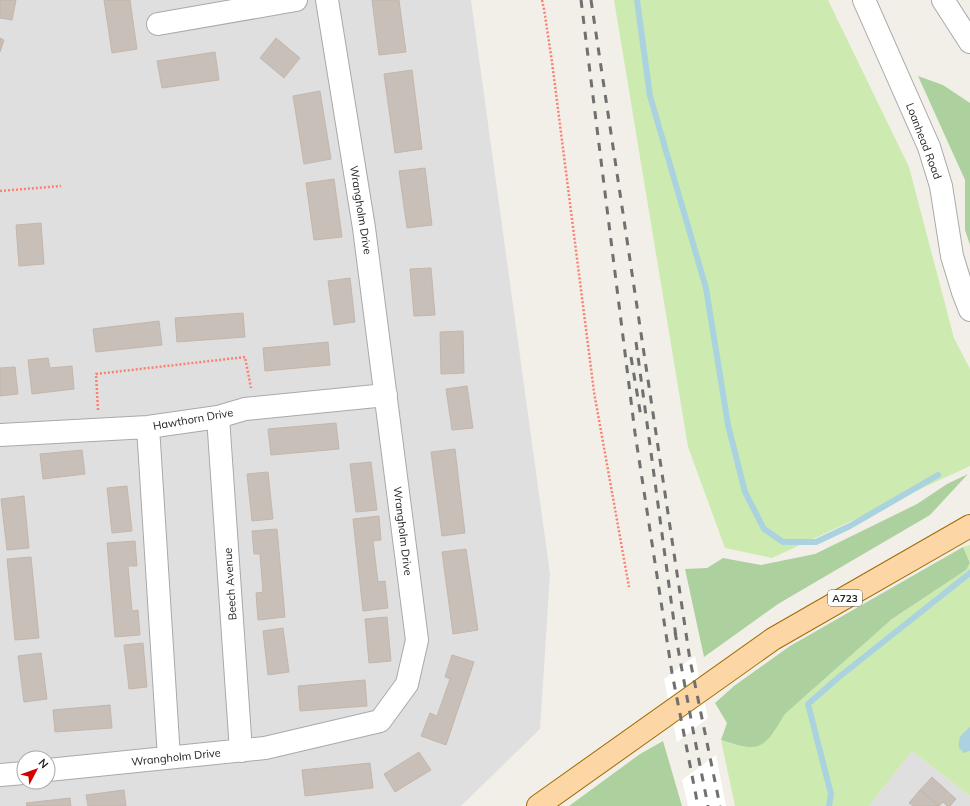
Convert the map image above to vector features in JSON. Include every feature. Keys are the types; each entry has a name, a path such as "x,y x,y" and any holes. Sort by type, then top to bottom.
{"main road":[{"name":"A723","path":"538,806 773,639 970,526"}],"street":[{"path":"158,24 296,0"},
{"name":"Wrangholm Drive","path":"56,769 265,748 380,721 407,684 417,640 364,228 327,0"},
{"name":"Loanhead Road","path":"864,0 929,147 941,186 952,256 970,310"},
{"path":"943,0 970,42"},
{"name":"Hawthorn Drive","path":"0,435 148,427 218,417 245,409 386,395"},
{"name":"Beech Avenue","path":"218,417 242,751"},
{"path":"148,427 169,758"},
{"path":"0,775 16,774"}],"path":[{"path":"542,0 552,62 594,392 629,587"},
{"path":"0,192 61,186"},
{"path":"98,430 96,374 245,357 255,408"}],"shaded area":[{"path":"0,0 471,0 550,574 540,729 461,806 0,806"},
{"path":"912,751 970,796 970,806 869,806"}],"green space":[{"path":"614,0 828,0 909,167 954,338 970,369 970,466 772,558 725,548 688,447"},
{"path":"918,76 943,85 970,103 970,245 965,230 965,180"},
{"path":"968,474 930,515 778,604 704,657 685,569 707,568 723,558 761,565 815,554 917,504 947,484"},
{"path":"970,545 970,563 963,547"},
{"path":"963,547 970,563 966,570 892,619 785,714 766,741 754,747 745,747 721,740 727,723 715,703 734,686 790,646"},
{"path":"970,563 970,796 912,751 869,806 735,806 721,740 735,745 773,733 785,714 892,619 966,570"},
{"path":"663,741 682,806 569,806 640,754"}],"water":[{"path":"970,727 970,751 964,753 959,748 959,741 962,734"}],"pier":[{"path":"695,656 708,718 677,742 664,679"},
{"path":"716,755 726,806 688,806 682,780"}],"building":[{"path":"0,0 16,0 12,20 0,18"},
{"path":"104,0 130,0 137,49 112,53"},
{"path":"372,0 399,0 406,52 379,55"},
{"path":"0,38 4,40 0,52"},
{"path":"276,38 300,58 284,78 260,58"},
{"path":"215,52 219,80 162,88 157,61"},
{"path":"412,70 422,149 395,153 384,74"},
{"path":"320,91 331,159 304,164 293,96"},
{"path":"425,168 432,225 407,228 399,171"},
{"path":"334,179 342,237 314,240 306,183"},
{"path":"41,223 44,264 19,266 16,225"},
{"path":"431,268 435,315 414,316 410,269"},
{"path":"350,278 355,322 334,325 328,281"},
{"path":"243,313 245,337 177,342 175,318"},
{"path":"159,321 162,345 96,352 93,329"},
{"path":"463,331 464,373 441,374 440,332"},
{"path":"328,342 330,365 265,371 263,348"},
{"path":"48,358 50,368 72,366 74,389 32,394 28,360"},
{"path":"15,367 18,394 0,396 0,368"},
{"path":"467,386 473,428 452,430 446,389"},
{"path":"336,423 339,449 271,455 268,429"},
{"path":"455,449 465,533 442,536 431,452"},
{"path":"82,450 85,474 43,479 40,454"},
{"path":"371,462 377,510 356,512 350,464"},
{"path":"268,472 273,519 252,521 247,474"},
{"path":"127,486 132,531 112,533 107,488"},
{"path":"24,496 29,548 7,550 1,499"},
{"path":"379,516 381,540 373,541 378,582 385,581 388,608 363,611 353,519"},
{"path":"277,529 285,617 258,620 256,593 263,592 260,554 254,554 252,531"},
{"path":"135,541 137,566 128,566 132,611 138,610 140,635 115,637 107,543"},
{"path":"466,549 478,630 453,634 442,552"},
{"path":"31,557 39,638 15,640 7,559"},
{"path":"387,617 391,661 369,663 365,619"},
{"path":"283,628 289,672 268,675 263,631"},
{"path":"143,643 147,687 129,689 124,645"},
{"path":"41,653 47,699 24,702 18,656"},
{"path":"452,655 474,662 446,745 421,736 430,713 437,716 450,679 445,677"},
{"path":"365,680 367,706 300,711 298,686"},
{"path":"110,705 112,728 55,732 53,710"},
{"path":"419,752 431,770 395,792 384,774"},
{"path":"370,763 373,788 305,796 302,770"},
{"path":"932,777 956,799 950,806 947,806 943,802 939,806 920,790"},
{"path":"124,790 126,806 88,806 86,795"},
{"path":"920,790 939,806 913,806 909,803"},
{"path":"70,798 71,806 27,806 26,803"}],"waterway":[{"path":"637,0 650,96 706,288 728,425 745,492 764,529 783,542 816,542 850,526 938,475"},
{"path":"829,806 831,794 808,704 839,677 970,573"}],"railway":[{"path":"581,0 635,433 672,673 698,806"},
{"path":"591,0 690,660 720,806"},
{"path":"636,342 676,637"},
{"path":"631,357 641,417"},
{"path":"675,632 708,806"}]}
